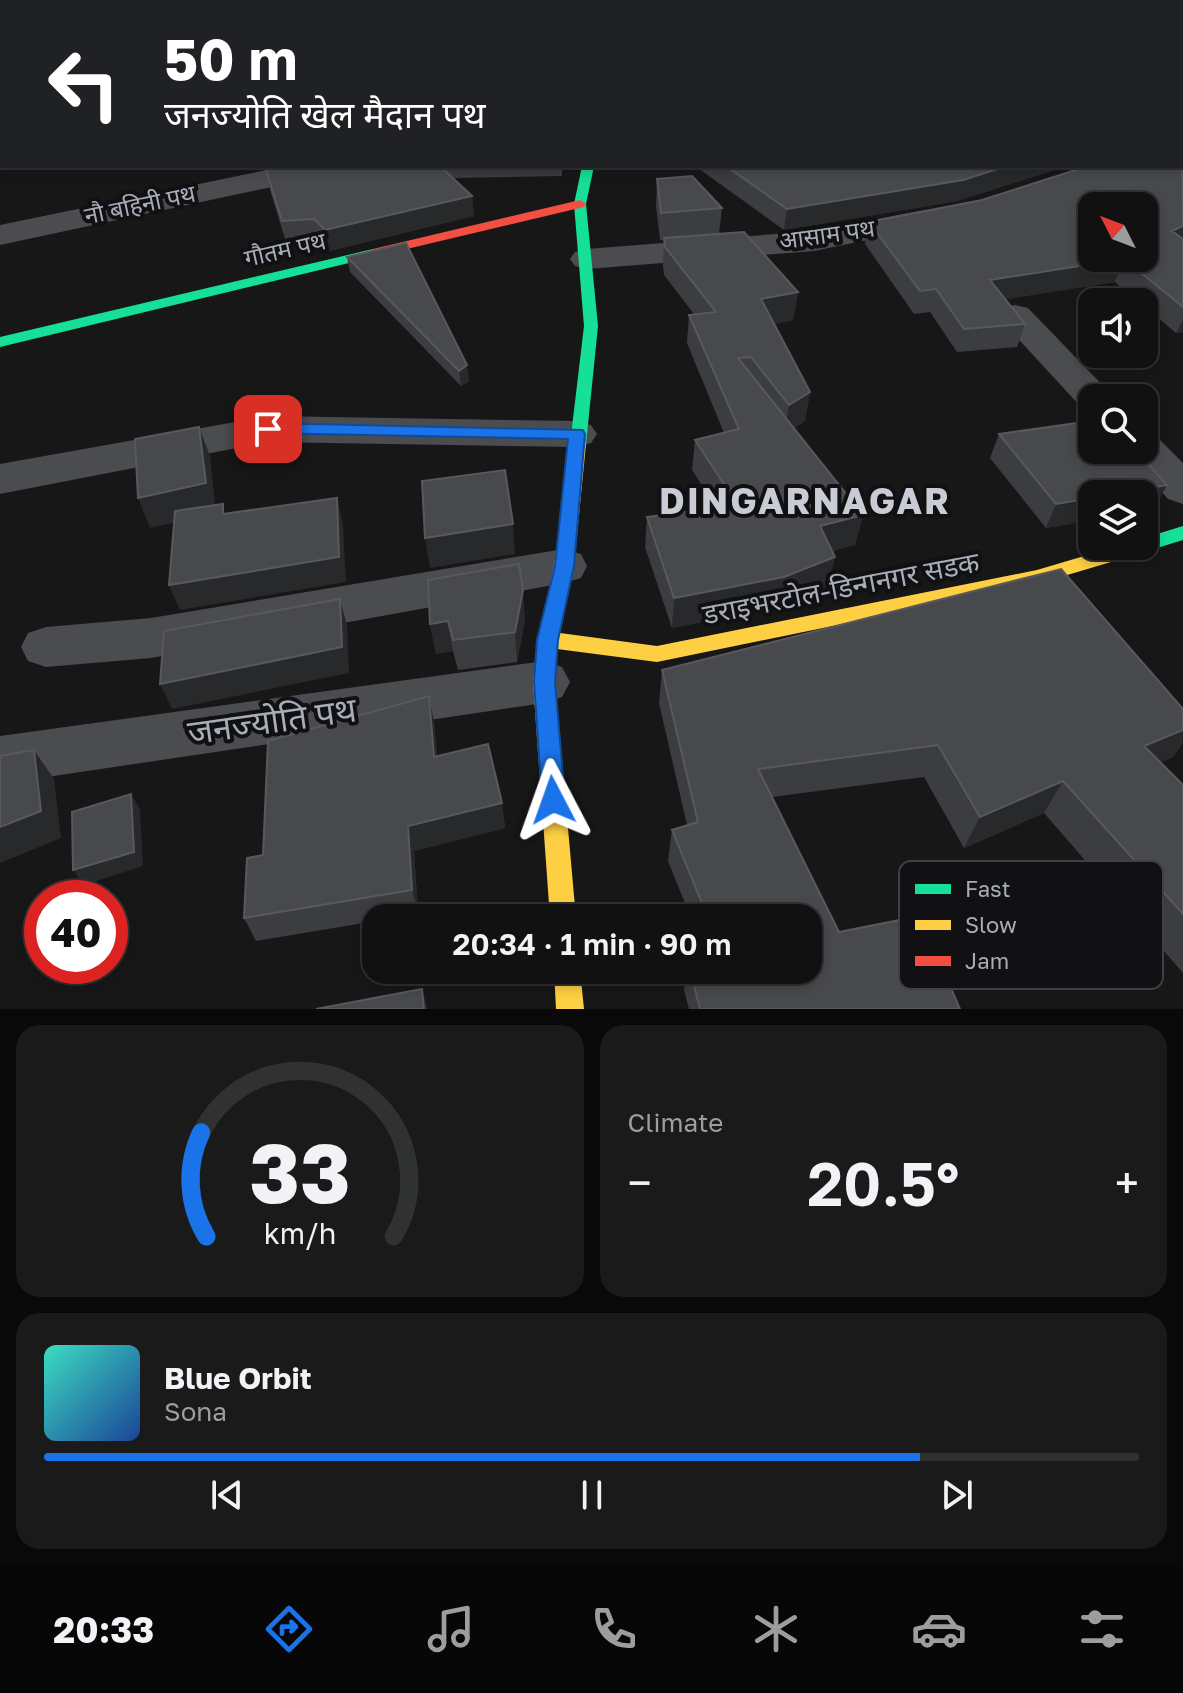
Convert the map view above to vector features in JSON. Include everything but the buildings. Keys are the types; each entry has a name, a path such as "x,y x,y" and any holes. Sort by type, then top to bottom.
{"street":[{"name":"नौ बहिनी पथ","path":"0,235 318,168"},
{"path":"562,904 546,661 564,566 591,326 580,204 588,168"},
{"name":"गौतम पथ","path":"0,342 580,204"},
{"name":"आसाम पथ","path":"587,259 814,241 949,214"},
{"path":"1015,316 1081,384"},
{"path":"0,479 268,429 577,434"},
{"path":"1158,463 1183,489"},
{"name":"डराइभरटोल-डिन्गनगर सडक","path":"1158,541 1183,533"},
{"name":"डराइभरटोल-डिन्गनगर सडक","path":"546,661 657,654 1037,577 1095,560"},
{"path":"46,647 151,638 564,566"},
{"name":"जनज्योति पथ","path":"0,760 546,661"},
{"path":"568,984 570,1009"}],"traffic: fast":[{"path":"578,444 591,326 580,204 588,168"},
{"path":"0,342 373,253"},
{"path":"1158,541 1183,533"}],"traffic: slow":[{"path":"562,904 544,682 548,640 564,566 578,444"},
{"path":"548,640 657,654 1037,577 1094,560"},
{"path":"568,984 570,1009"}],"traffic: jam":[{"path":"373,253 580,204"}],"district":[{"name":"DINGARNAGAR","path":"805,501"}],"route":[{"path":"268,429 577,434 564,566 548,640 544,682 553,800"}]}
